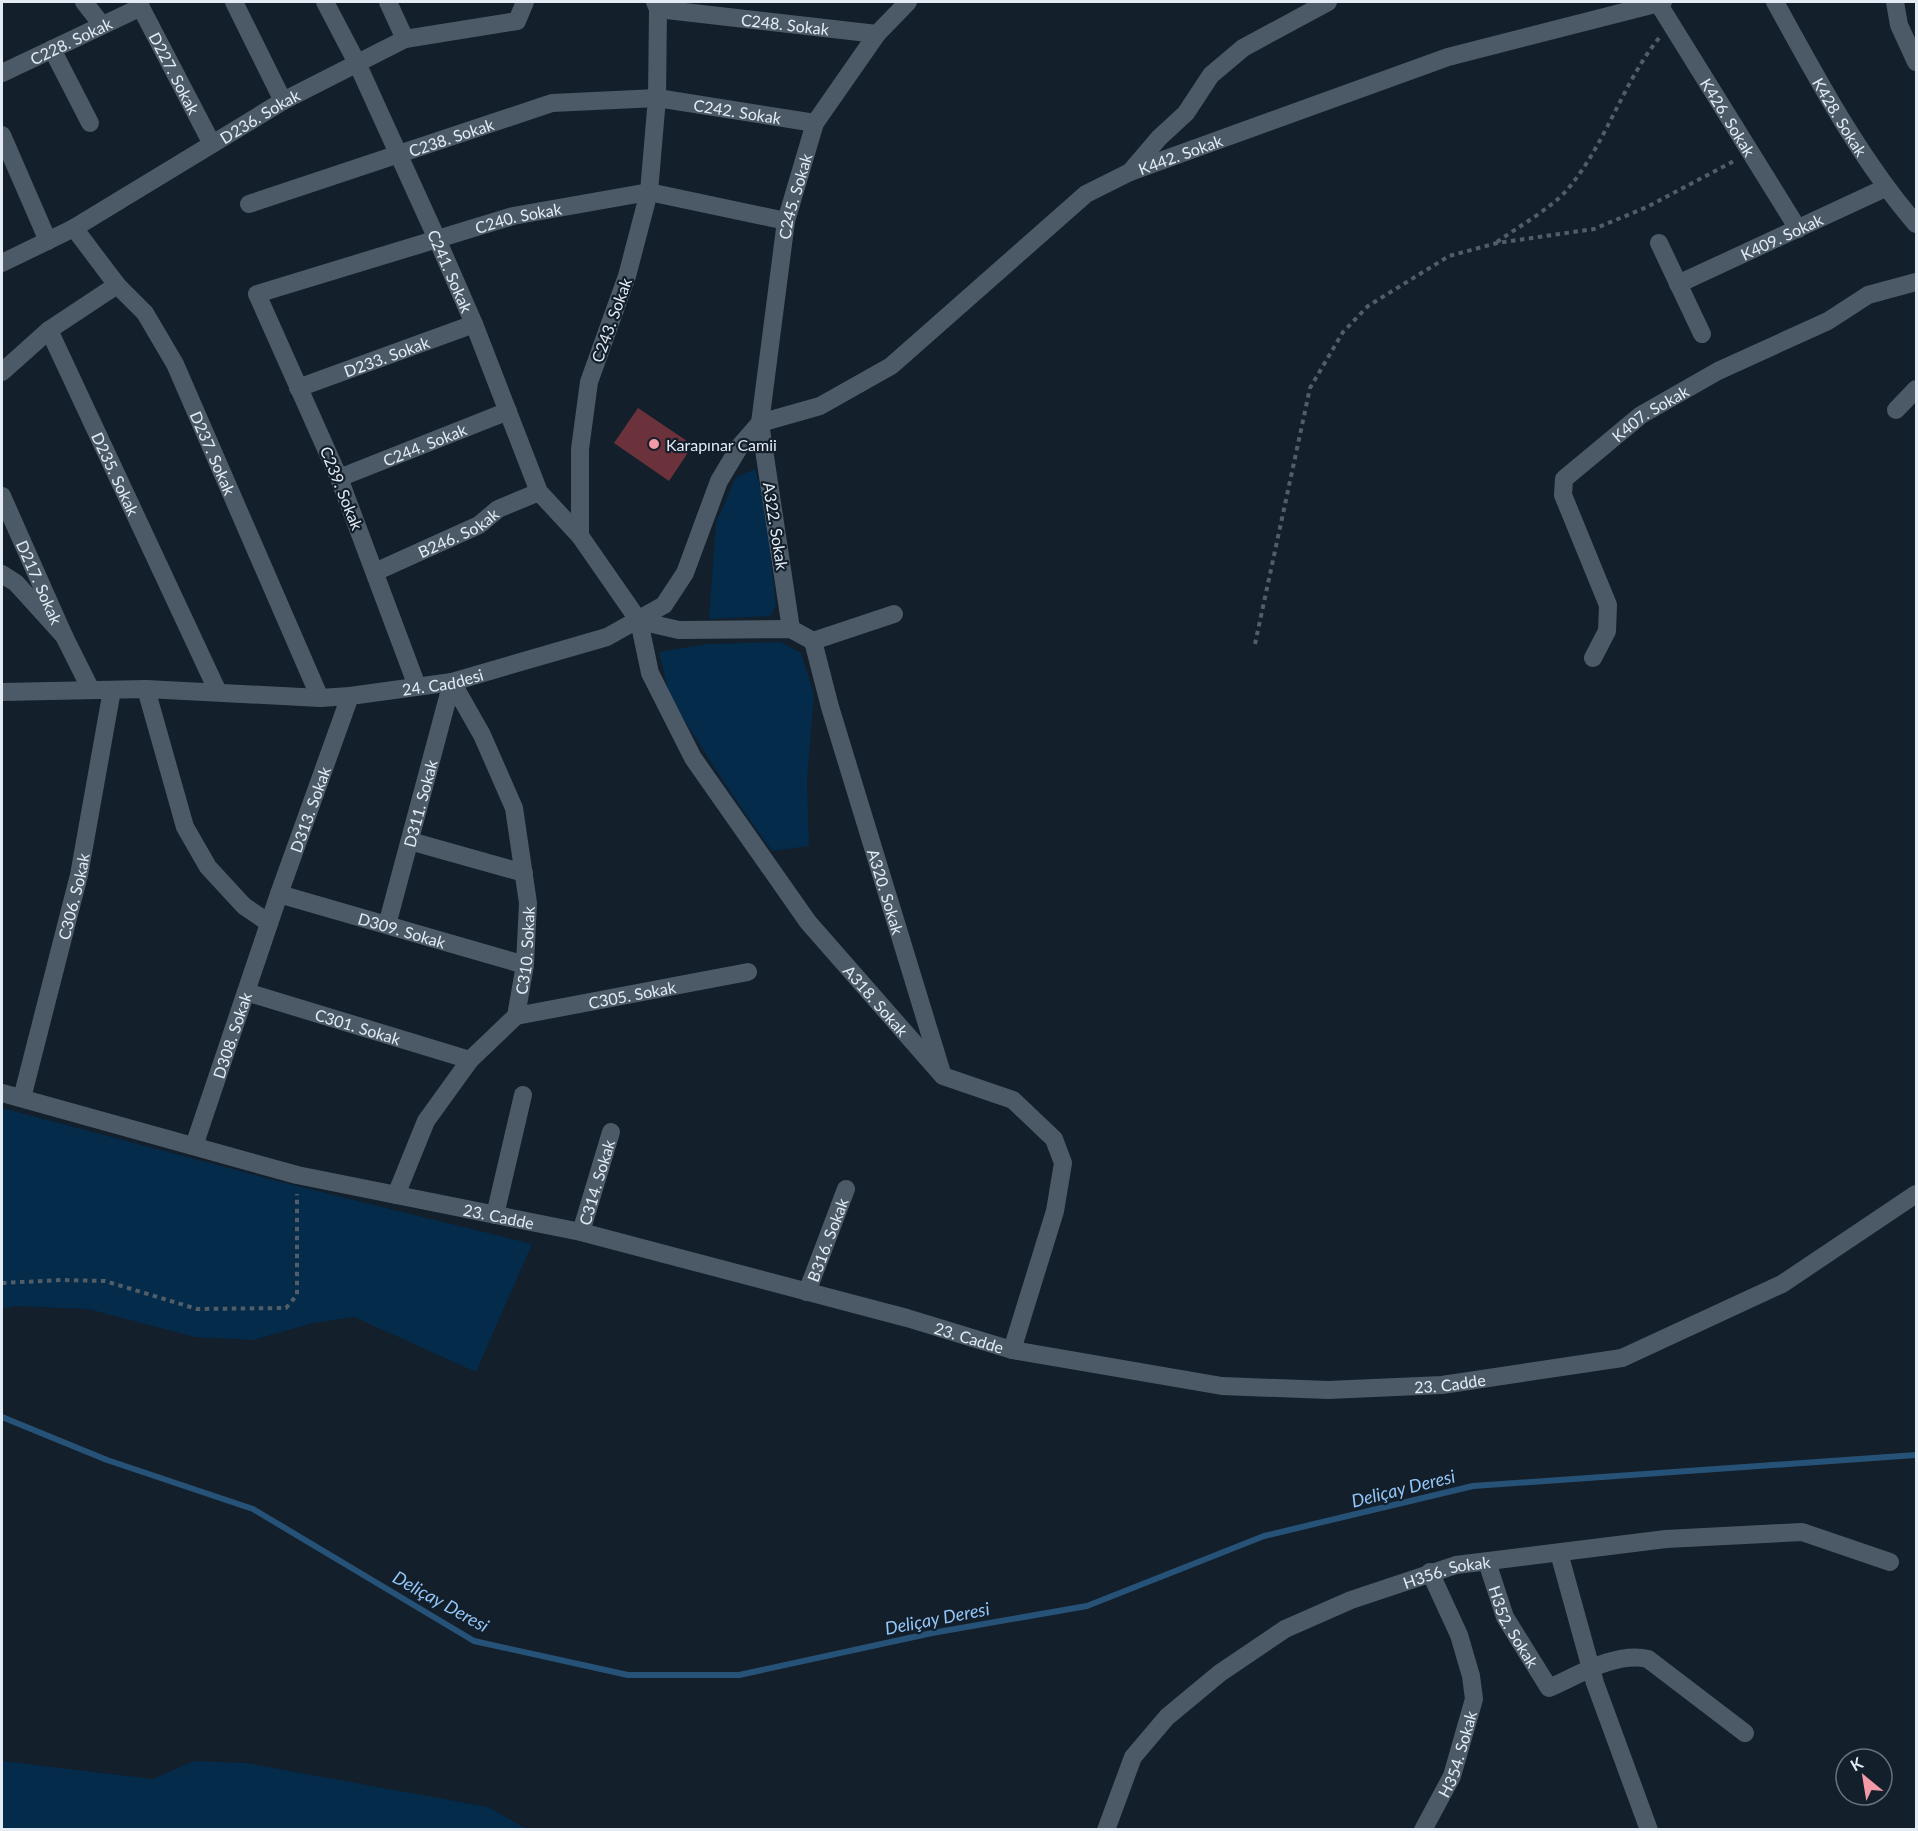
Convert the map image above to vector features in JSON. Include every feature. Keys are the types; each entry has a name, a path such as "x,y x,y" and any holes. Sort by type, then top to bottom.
{"street":[{"path":"84,2 102,25"},
{"path":"234,2 283,101"},
{"name":"C241. Sokak","path":"325,2 357,63 437,238 474,324 539,492 580,536"},
{"path":"388,2 405,39"},
{"name":"D236. Sokak","path":"2,263 74,228 283,101 405,39 517,21 525,2"},
{"name":"C245. Sokak","path":"760,423 786,221 815,123 877,34 908,2"},
{"path":"1130,172 1159,138 1186,113 1211,75 1243,48 1328,2"},
{"name":"K442. Sokak","path":"760,423 820,406 891,366 1086,194 1130,172 1448,57 1660,2"},
{"name":"K426. Sokak","path":"1660,2 1672,26 1798,229"},
{"name":"K428. Sokak","path":"1775,2 1816,76 1885,188 1917,224"},
{"path":"1895,2 1899,25 1917,62"},
{"name":"C228. Sokak","path":"2,73 140,4"},
{"name":"D227. Sokak","path":"140,4 212,144"},
{"name":"C248. Sokak","path":"656,5 877,34"},
{"name":"C243. Sokak","path":"580,536 580,449 589,382 627,276 649,192 657,98 656,5"},
{"path":"52,49 90,123"},
{"name":"C242. Sokak","path":"657,98 815,123"},
{"name":"C238. Sokak","path":"249,204 552,103 657,98"},
{"path":"2,135 48,241"},
{"name":"K409. Sokak","path":"1678,284 1885,188"},
{"name":"C240. Sokak","path":"257,294 513,216 649,192 786,221"},
{"name":"D237. Sokak","path":"74,228 117,285 145,313 175,363 320,698"},
{"path":"1659,243 1702,334"},
{"name":"K407. Sokak","path":"1593,658 1607,631 1608,605 1563,495 1564,479 1641,415 1699,382 1779,341 1828,321 1868,295 1917,282"},
{"path":"2,372 49,330 117,285"},
{"name":"C239. Sokak","path":"257,294 339,478 417,686"},
{"name":"D233. Sokak","path":"298,388 474,324"},
{"name":"D235. Sokak","path":"49,330 218,692"},
{"path":"1896,410 1917,388"},
{"name":"C244. Sokak","path":"339,478 508,411"},
{"name":"24. Caddesi","path":"2,692 146,689 320,698 350,696 452,682 607,637 664,605 685,573 719,481 740,446 760,423"},
{"name":"A322. Sokak","path":"760,423 791,628"},
{"name":"B246. Sokak","path":"375,572 479,525 498,509 539,492"},
{"name":"D217. Sokak","path":"2,496 64,636"},
{"path":"580,536 639,621 679,630 791,628 813,641 894,614"},
{"path":"2,574 16,583 64,636 91,690"},
{"name":"A318. Sokak","path":"639,621 650,673 693,758 808,922 943,1076 1013,1100 1054,1139 1063,1163 1055,1211 1012,1350"},
{"name":"A320. Sokak","path":"813,641 830,707 943,1076"},
{"name":"D311. Sokak","path":"387,925 452,682"},
{"name":"C310. Sokak","path":"396,1195 426,1121 470,1060 516,1016 525,965 528,903 514,808 482,735 452,682"},
{"path":"146,689 185,827 208,867 244,906 269,923"},
{"name":"C306. Sokak","path":"22,1098 79,875 112,690"},
{"name":"D313. Sokak","path":"269,923 350,696"},
{"path":"410,841 524,873"},
{"name":"D309. Sokak","path":"279,894 525,965"},
{"name":"D308. Sokak","path":"194,1146 269,923"},
{"name":"C305. Sokak","path":"516,1016 748,972"},
{"name":"C301. Sokak","path":"246,992 470,1060"},
{"name":"23. Cadde","path":"2,1093 297,1175 581,1232 807,1292 1012,1350 1222,1386 1328,1390 1442,1385 1622,1358 1782,1284 1917,1194"},
{"path":"495,1215 523,1095"},
{"name":"C314. Sokak","path":"581,1232 611,1132"},
{"name":"B316. Sokak","path":"807,1292 846,1189"},
{"name":"H356. Sokak","path":"1106,1830 1134,1757 1167,1717 1220,1673 1285,1629 1352,1600 1430,1572 1487,1562 1666,1539 1802,1532 1890,1562"},
{"path":"1559,1553 1591,1670 1649,1830"},
{"name":"H352. Sokak","path":"1487,1562 1505,1617 1549,1688 1591,1670"},
{"name":"H354. Sokak","path":"1424,1830 1452,1776 1474,1699 1471,1676 1459,1635 1430,1572"},
{"path":"1591,1670 1620,1659 1636,1656 1648,1659 1745,1733"}],"path":[{"path":"1497,243 1566,191 1605,135 1640,64 1672,26"},
{"path":"1255,644 1310,388 1343,332 1368,306 1449,256 1497,243 1594,229 1647,207 1750,152"},
{"path":"2,1283 62,1280 105,1281 197,1309 286,1308 297,1295 297,1175"}],"shaded area":[{"path":"755,469 765,503 776,605 771,616 709,619 716,523 736,477"},
{"path":"780,642 801,653 814,694 807,782 809,846 772,851 731,793 670,698 659,652 707,644"},
{"path":"2,1108 281,1182 532,1244 476,1372 354,1317 313,1323 253,1340 195,1337 88,1309 14,1306 2,1309"},
{"path":"2,1761 153,1779 194,1761 246,1763 488,1807 527,1829 2,1829"}],"building":[{"name":"Karapınar Camii","path":"638,408 693,445 669,481 614,443"}],"waterway":[{"name":"Deliçay Deresi","path":"2,1417 107,1460 253,1509 474,1641 628,1675 739,1675 932,1633 1087,1606 1264,1536 1473,1486 1916,1455"}],"place":[{"name":"Karapınar Camii","path":"654,444"}]}
